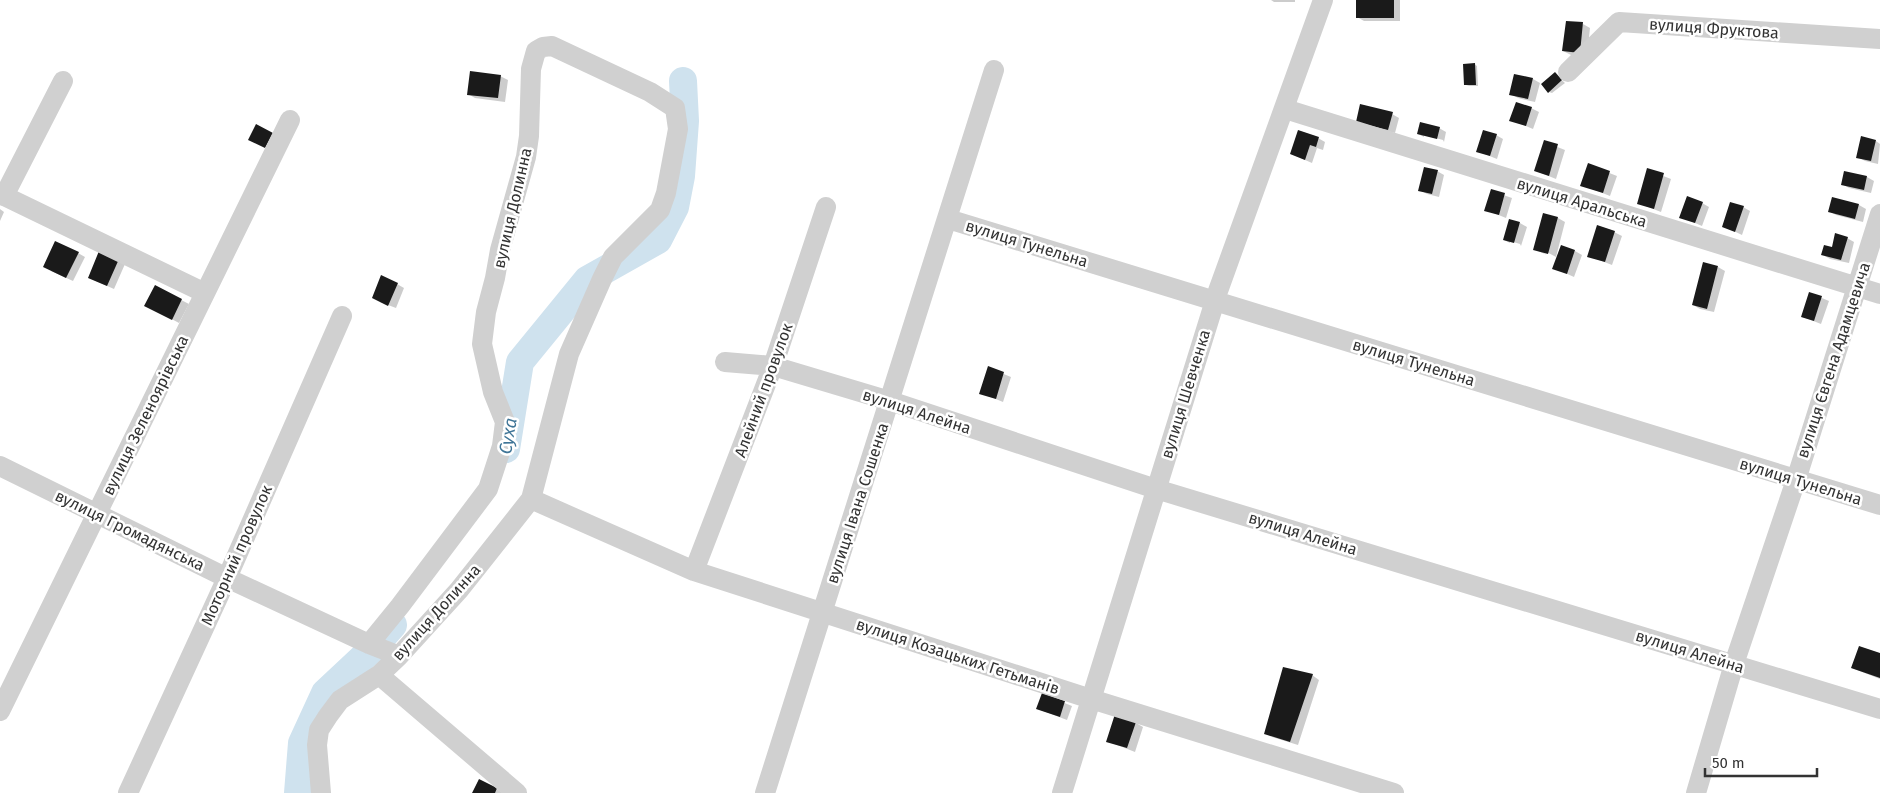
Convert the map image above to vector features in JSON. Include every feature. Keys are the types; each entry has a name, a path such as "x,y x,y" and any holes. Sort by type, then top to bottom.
{"street":[{"name":"вулиця Шевченка","path":"1062,793 1215,300 1323,0"},
{"name":"вулиця Фруктова","path":"1568,72 1619,22 1880,39"},
{"name":"вулиця Долинна","path":"321,793 317,745 320,730 328,716 340,700 378,675 458,590 531,499 569,354 602,279 613,257 660,210 666,193 678,128 675,108 650,92 552,46 543,47 536,51 531,69 526,158 500,250 486,312 482,344 493,392 506,422 502,446 488,489 400,606 368,644"},
{"name":"вулиця Івана Сошенка","path":"765,793 994,70"},
{"path":"63,81 2,195 205,293"},
{"name":"вулиця Аральська","path":"1285,109 1880,294"},
{"name":"вулиця Зеленоярівська","path":"0,711 290,120"},
{"name":"Алейний провулок","path":"694,571 773,366 826,206"},
{"name":"вулиця Євгена Адамцевича","path":"1696,793 1734,664 1796,480 1880,214"},
{"name":"вулиця Тунельна","path":"948,219 1880,505"},
{"name":"Моторний провулок","path":"128,793 227,578 342,316"},
{"name":"вулиця Алейна","path":"725,362 773,366 890,401 1156,489 1880,709"},
{"name":"вулиця Громадянська","path":"0,466 227,578 395,655"},
{"name":"вулиця Козацьких Гетьманів","path":"531,499 694,571 1091,699 1394,793"},
{"path":"378,675 517,793"}],"building":[{"path":"1356,0 1394,0 1394,18 1356,18"},
{"path":"1566,21 1583,22 1580,53 1562,51"},
{"path":"1475,63 1476,85 1464,85 1463,64"},
{"path":"470,71 501,75 498,98 467,95"},
{"path":"1555,72 1562,80 1548,93 1541,84"},
{"path":"1514,74 1533,78 1528,99 1509,95"},
{"path":"1516,102 1532,107 1526,126 1509,121"},
{"path":"1360,104 1393,112 1388,130 1356,122"},
{"path":"1420,122 1440,127 1437,139 1417,134"},
{"path":"256,124 273,133 265,148 248,140"},
{"path":"1298,130 1319,137 1316,147 1310,145 1305,160 1290,154"},
{"path":"1483,130 1497,134 1490,156 1476,152"},
{"path":"1861,136 1876,140 1871,161 1856,158"},
{"path":"1544,140 1558,144 1549,176 1534,171"},
{"path":"1588,163 1610,171 1603,193 1580,186"},
{"path":"1424,167 1438,170 1432,194 1418,191"},
{"path":"1647,168 1664,173 1654,209 1637,204"},
{"path":"1844,171 1867,176 1864,190 1841,185"},
{"path":"1491,189 1505,193 1499,215 1484,211"},
{"path":"1687,196 1703,202 1695,223 1679,218"},
{"path":"1832,197 1859,204 1855,219 1828,212"},
{"path":"1730,202 1744,206 1735,232 1722,227"},
{"path":"1543,213 1558,217 1548,254 1533,250"},
{"path":"1509,219 1520,222 1514,243 1503,240"},
{"path":"1597,225 1615,231 1605,262 1587,257"},
{"path":"1835,233 1848,237 1841,260 1821,255 1824,245 1832,247"},
{"path":"55,241 79,252 66,278 43,267"},
{"path":"1561,245 1575,250 1567,274 1552,269"},
{"path":"99,251 119,259 107,286 88,278"},
{"path":"1703,262 1718,266 1707,309 1692,305"},
{"path":"381,275 398,283 388,306 372,298"},
{"path":"155,285 182,299 172,320 144,306"},
{"path":"1809,292 1822,296 1814,321 1801,317"},
{"path":"988,366 1004,372 996,399 979,394"},
{"path":"1859,646 1880,653 1880,678 1851,668"},
{"path":"1283,667 1313,674 1290,742 1264,734"},
{"path":"1042,693 1065,701 1060,717 1036,709"},
{"path":"1115,714 1136,722 1127,748 1106,742"},
{"path":"479,779 497,788 495,793 472,793"}],"waterway":[{"name":"Суха","path":"506,449 520,362 587,280 658,240 675,207 681,176 685,121 683,81"},
{"name":"Суха","path":"298,793 302,743 325,693 372,649 393,625"}]}
